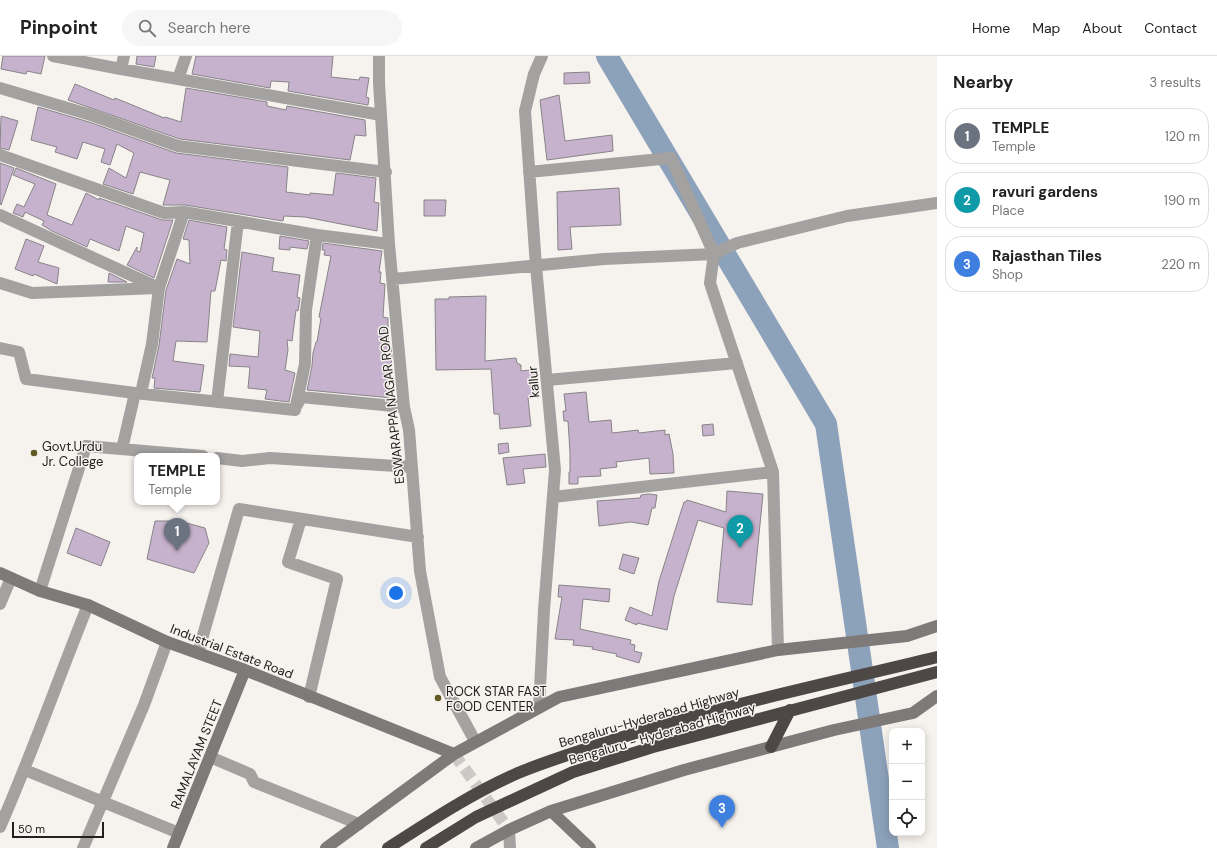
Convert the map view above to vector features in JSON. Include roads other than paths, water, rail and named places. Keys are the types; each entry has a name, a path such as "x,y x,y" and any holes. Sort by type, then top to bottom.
{"highway":[{"name":"Bengaluru-Hyderabad Highway","path":"388,848 460,802 518,773 652,727 937,657"},
{"name":"Bengaluru - Hyderabad Highway","path":"426,848 476,817 573,772 653,747 932,674"},
{"path":"771,747 790,710"}],"street":[{"path":"53,56 381,114"},
{"path":"121,69 124,56"},
{"path":"178,79 186,56"},
{"name":"ESWARAPPA NAGAR ROAD","path":"379,56 389,244 404,407 409,430 420,571 440,677 475,741"},
{"name":"kallur","path":"539,707 544,610 555,470 536,266 525,111 534,74 542,56"},
{"path":"0,88 91,114 178,146 386,172"},
{"path":"0,155 164,213 184,212 317,235 389,244"},
{"path":"529,172 671,158 714,254 710,284 773,472 778,650"},
{"path":"392,279 604,259 714,254 737,244 847,216 937,203"},
{"path":"122,449 152,344 159,288 184,212"},
{"path":"0,215 159,288"},
{"path":"217,402 238,221"},
{"path":"295,410 305,364 306,310 317,235"},
{"path":"0,283 32,293 159,288"},
{"path":"0,348 18,352 26,379 295,410"},
{"path":"547,380 737,363"},
{"path":"295,410 301,397 404,407"},
{"path":"40,591 86,446 168,453"},
{"path":"220,458 242,462 270,458 412,467"},
{"path":"553,497 773,472"},
{"path":"198,652 239,509 418,537"},
{"path":"301,519 288,562 336,579 309,697"},
{"path":"0,604 5,576"},
{"name":"Industrial Estate Road","path":"5,576 40,591 88,605 167,642 198,652 309,697 423,740 454,754"},
{"path":"0,827 25,770 52,693 88,605"},
{"path":"326,848 454,754 475,741 559,697 778,650 907,636 937,626"},
{"path":"83,848 144,705 167,642"},
{"name":"RAMALAYAM STEET","path":"173,848 244,670"},
{"path":"476,848 509,830 551,811 684,770 834,730 913,713 937,696"},
{"path":"210,757 250,774 254,782 359,824"},
{"path":"25,770 179,833"},
{"path":"551,811 590,848"},
{"path":"509,830 510,848"}],"waterway":[{"path":"607,56 826,424 888,848"}],"tunnel":[{"path":"454,754 509,830"}],"place":[{"name":"Govt.Urdu Jr. College","path":"34,453"},
{"name":"ravuri gardens","path":"740,548"},
{"name":"TEMPLE","path":"177,551"},
{"name":"ROCK STAR FAST FOOD CENTER","path":"438,698"},
{"name":"Rajasthan Tiles","path":"722,828"}]}
